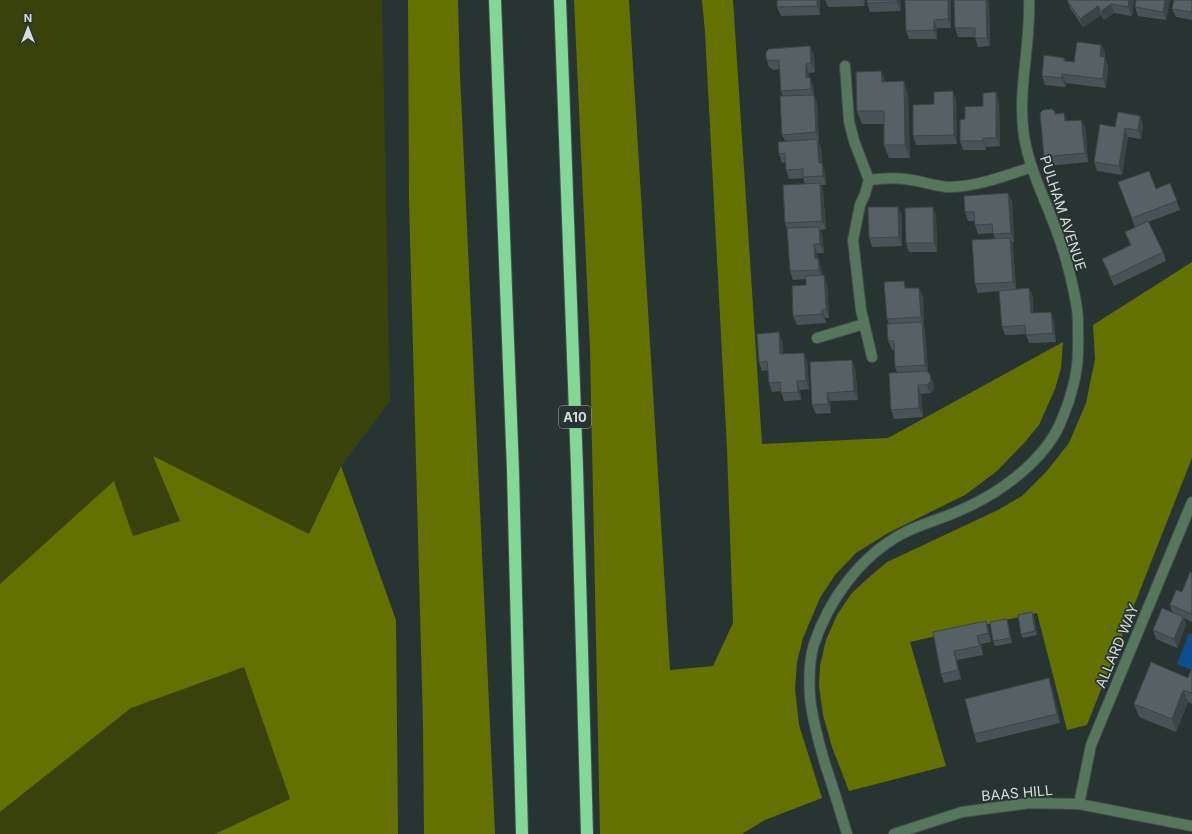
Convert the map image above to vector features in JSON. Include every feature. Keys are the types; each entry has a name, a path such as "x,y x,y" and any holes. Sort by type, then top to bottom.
{"highway":[{"path":"495,0 513,471 522,834"},
{"name":"A10","path":"560,0 577,476 587,834"}],"street":[{"name":"PULHAM AVENUE","path":"847,834 815,731 810,698 810,669 814,646 835,600 845,584 863,564 886,543 903,533 964,509 993,493 1019,475 1042,451 1056,432 1068,401 1076,372 1078,310 1068,267 1055,226 1032,167 1024,136 1022,104 1029,24 1029,0"},
{"path":"845,66 849,121 854,141 869,180 860,205 853,240 861,310 872,357"},
{"path":"869,180 897,178 947,187 964,186 984,183 1032,167"},
{"path":"817,338 864,324"},
{"name":"ALLARD WAY","path":"1079,804 1091,746 1100,721 1192,502"},
{"name":"BAAS HILL","path":"894,834 962,812 1030,803 1079,804 1192,826"}],"green space":[{"path":"0,0 382,0 390,401 341,466 309,534 169,464 180,521 133,536 114,482 0,584"},
{"path":"408,0 458,0 460,75 495,834 424,834 423,724 409,200"},
{"path":"574,0 629,0 670,670 713,666 733,623 727,449 705,32 702,0 733,0 762,444 888,438 1063,342 1061,368 1055,389 1039,425 997,471 965,495 888,533 856,553 835,575 820,598 803,638 797,662 795,689 799,725 822,798 765,820 742,834 600,834 590,349"},
{"path":"1192,262 1192,458 1087,725 1067,730 1037,613 910,642 946,766 849,791 832,747 823,715 819,686 820,666 826,640 837,615 851,594 887,562 998,510 1022,496 1046,472 1069,443 1086,403 1095,359 1093,325"},
{"path":"153,456 309,534 341,466 396,620 398,834 215,834 290,799 244,667 131,708 0,812 0,584 114,481 133,536 180,521"},
{"path":"244,666 290,799 215,834 0,834 0,812 131,708"}],"water":[{"path":"1189,633 1192,634 1192,670 1177,664"}],"building":[{"path":"777,0 817,0 817,6 777,7"},
{"path":"867,0 897,0 897,2 867,3"},
{"path":"905,0 948,0 948,19 934,20 934,30 906,31"},
{"path":"954,0 986,0 987,38 975,38 975,28 955,28"},
{"path":"1067,0 1129,0 1128,7 1111,4 1101,11 1098,6 1080,19"},
{"path":"1136,0 1165,0 1163,12 1135,7"},
{"path":"1174,0 1192,0 1192,12 1172,9"},
{"path":"1077,42 1101,45 1100,56 1105,57 1103,79 1062,74 1062,78 1042,76 1044,55 1064,58 1064,61 1074,62"},
{"path":"810,46 811,63 806,64 806,78 810,77 811,89 781,91 779,60 770,61 766,58 766,52 769,49"},
{"path":"881,71 882,82 904,81 905,145 884,145 884,111 857,111 856,72"},
{"path":"953,91 954,135 913,136 913,105 934,104 934,92"},
{"path":"996,92 996,138 983,138 983,141 960,141 960,120 965,119 965,107 983,106 983,93"},
{"path":"814,95 816,132 782,135 780,96"},
{"path":"1052,109 1055,114 1064,113 1065,121 1081,120 1085,153 1044,157 1040,113 1043,110"},
{"path":"1118,112 1140,116 1138,130 1125,128 1119,166 1094,162 1100,124 1115,127"},
{"path":"817,139 819,163 822,163 823,176 803,177 803,169 786,170 785,153 779,154 778,142"},
{"path":"1149,171 1156,189 1170,183 1177,201 1132,218 1118,182"},
{"path":"820,183 822,221 785,223 783,185"},
{"path":"1008,193 1011,233 993,234 992,224 975,225 974,212 965,212 964,196"},
{"path":"868,207 898,207 899,237 869,238"},
{"path":"933,207 934,243 906,243 905,208"},
{"path":"1148,221 1163,252 1111,277 1102,259 1131,245 1125,232"},
{"path":"819,227 820,244 814,244 815,259 818,258 819,270 790,271 787,228"},
{"path":"1010,238 1013,282 975,284 972,240"},
{"path":"824,275 826,309 822,310 822,314 793,316 792,286 806,285 806,276"},
{"path":"904,281 905,288 919,288 921,317 887,319 884,282"},
{"path":"1029,288 1031,313 1051,312 1053,333 1026,335 1025,325 1002,327 999,291"},
{"path":"922,322 925,365 895,367 894,341 888,341 887,324"},
{"path":"779,332 780,354 804,353 806,381 797,381 798,392 781,393 780,382 769,383 767,361 759,362 757,334"},
{"path":"852,360 854,391 827,393 828,404 812,405 810,362"},
{"path":"926,371 930,374 931,381 927,385 918,385 919,408 891,410 889,373"},
{"path":"1190,572 1192,573 1192,614 1170,605 1176,590 1182,592"},
{"path":"1162,608 1183,617 1174,639 1153,630"},
{"path":"1032,612 1035,631 1021,634 1018,615"},
{"path":"1007,619 1010,638 993,641 990,622"},
{"path":"986,621 988,633 977,636 980,646 954,651 958,670 941,674 933,632"},
{"path":"1151,662 1188,678 1192,668 1192,693 1183,690 1172,719 1134,704"},
{"path":"1049,678 1057,714 974,734 965,699"}]}
